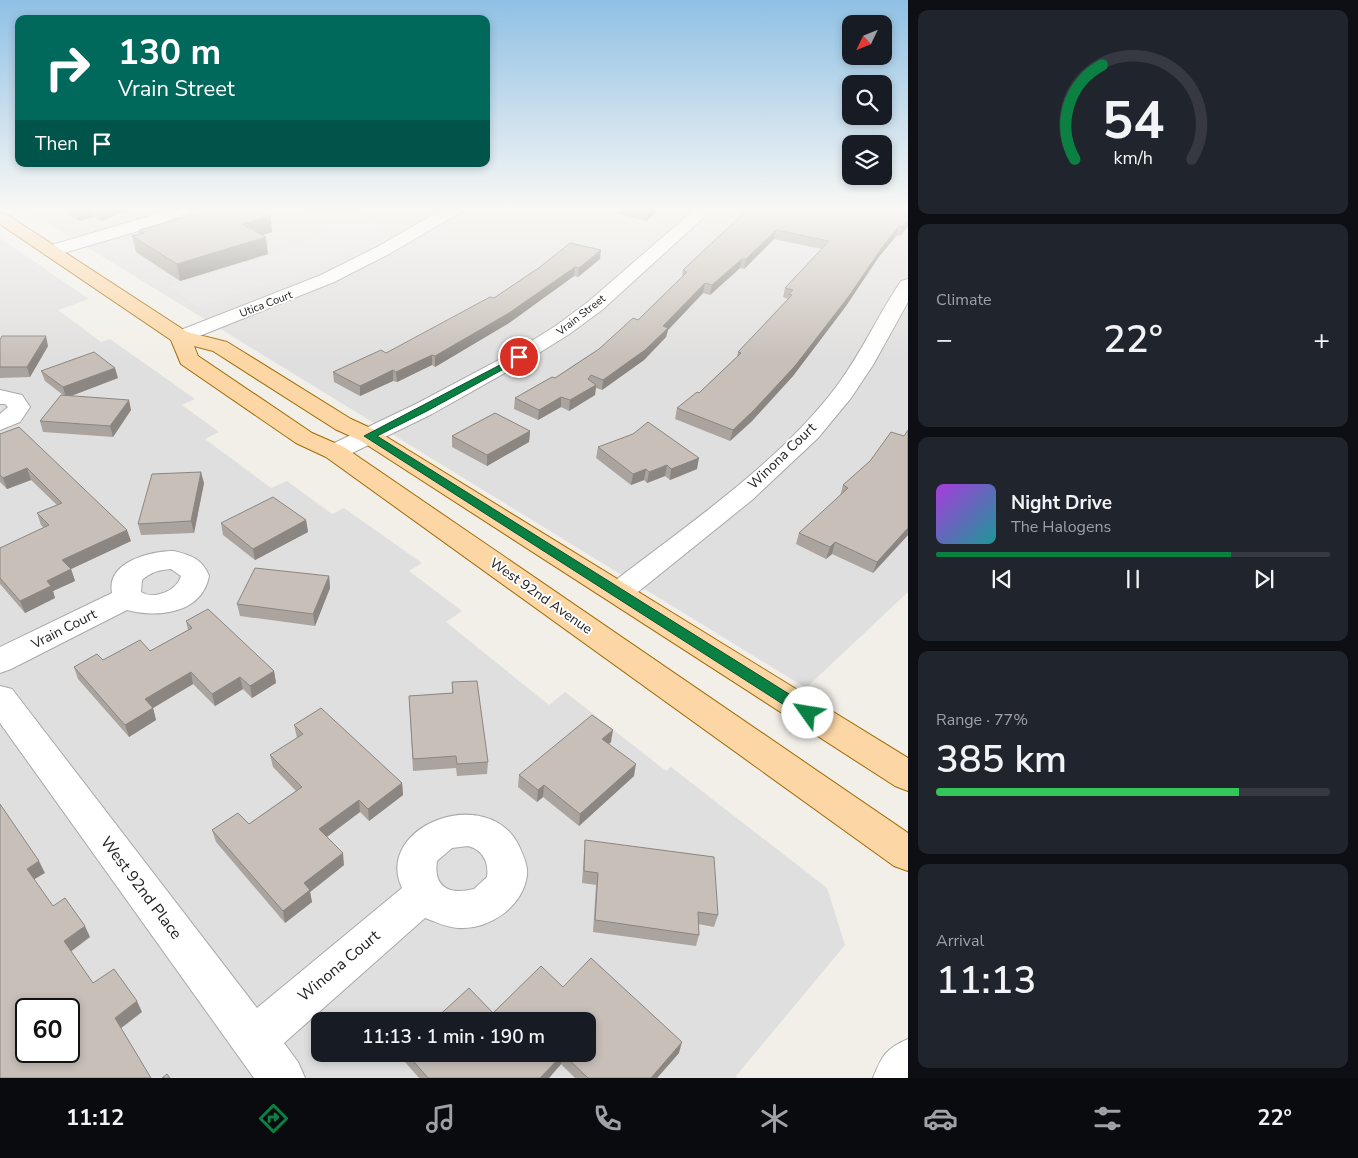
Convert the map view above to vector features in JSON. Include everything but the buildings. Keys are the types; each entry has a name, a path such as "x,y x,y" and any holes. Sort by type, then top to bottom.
{"main road":[{"path":"64,259 180,337 220,346 343,424 369,436 908,776"},
{"name":"West 92nd Avenue","path":"180,337 189,360 304,438 334,452 908,854"}],"street":[{"name":"Utica Court","path":"180,337 276,300 337,274 365,259"},
{"name":"Vrain Street","path":"334,452 424,409 502,367 561,331 595,306 648,259"},
{"name":"Winona Court","path":"618,593 743,494 810,433 843,393 862,365 908,285"},
{"path":"0,396 12,398 19,407 10,418 0,423"},
{"name":"Vrain Court","path":"0,661 128,596"},
{"name":"West 92nd Place","path":"0,698 282,1078"},
{"name":"Winona Court","path":"254,1039 424,894"},
{"path":"896,1078 908,1062"}],"shaded area":[{"path":"0,259 31,259 89,299 58,310 101,342 110,339 195,399 182,405 219,432 205,439 271,488 287,481 332,514 344,508 422,563 409,571 462,611 446,622 549,705 565,692 666,771 671,767 827,888 845,945 736,1076 737,1078 0,1078"},
{"path":"107,259 908,259 908,592 806,688"},
{"path":"257,259 330,259 315,267 198,307 170,287"}],"route":[{"path":"519,357 424,409 369,436 808,713"}]}
